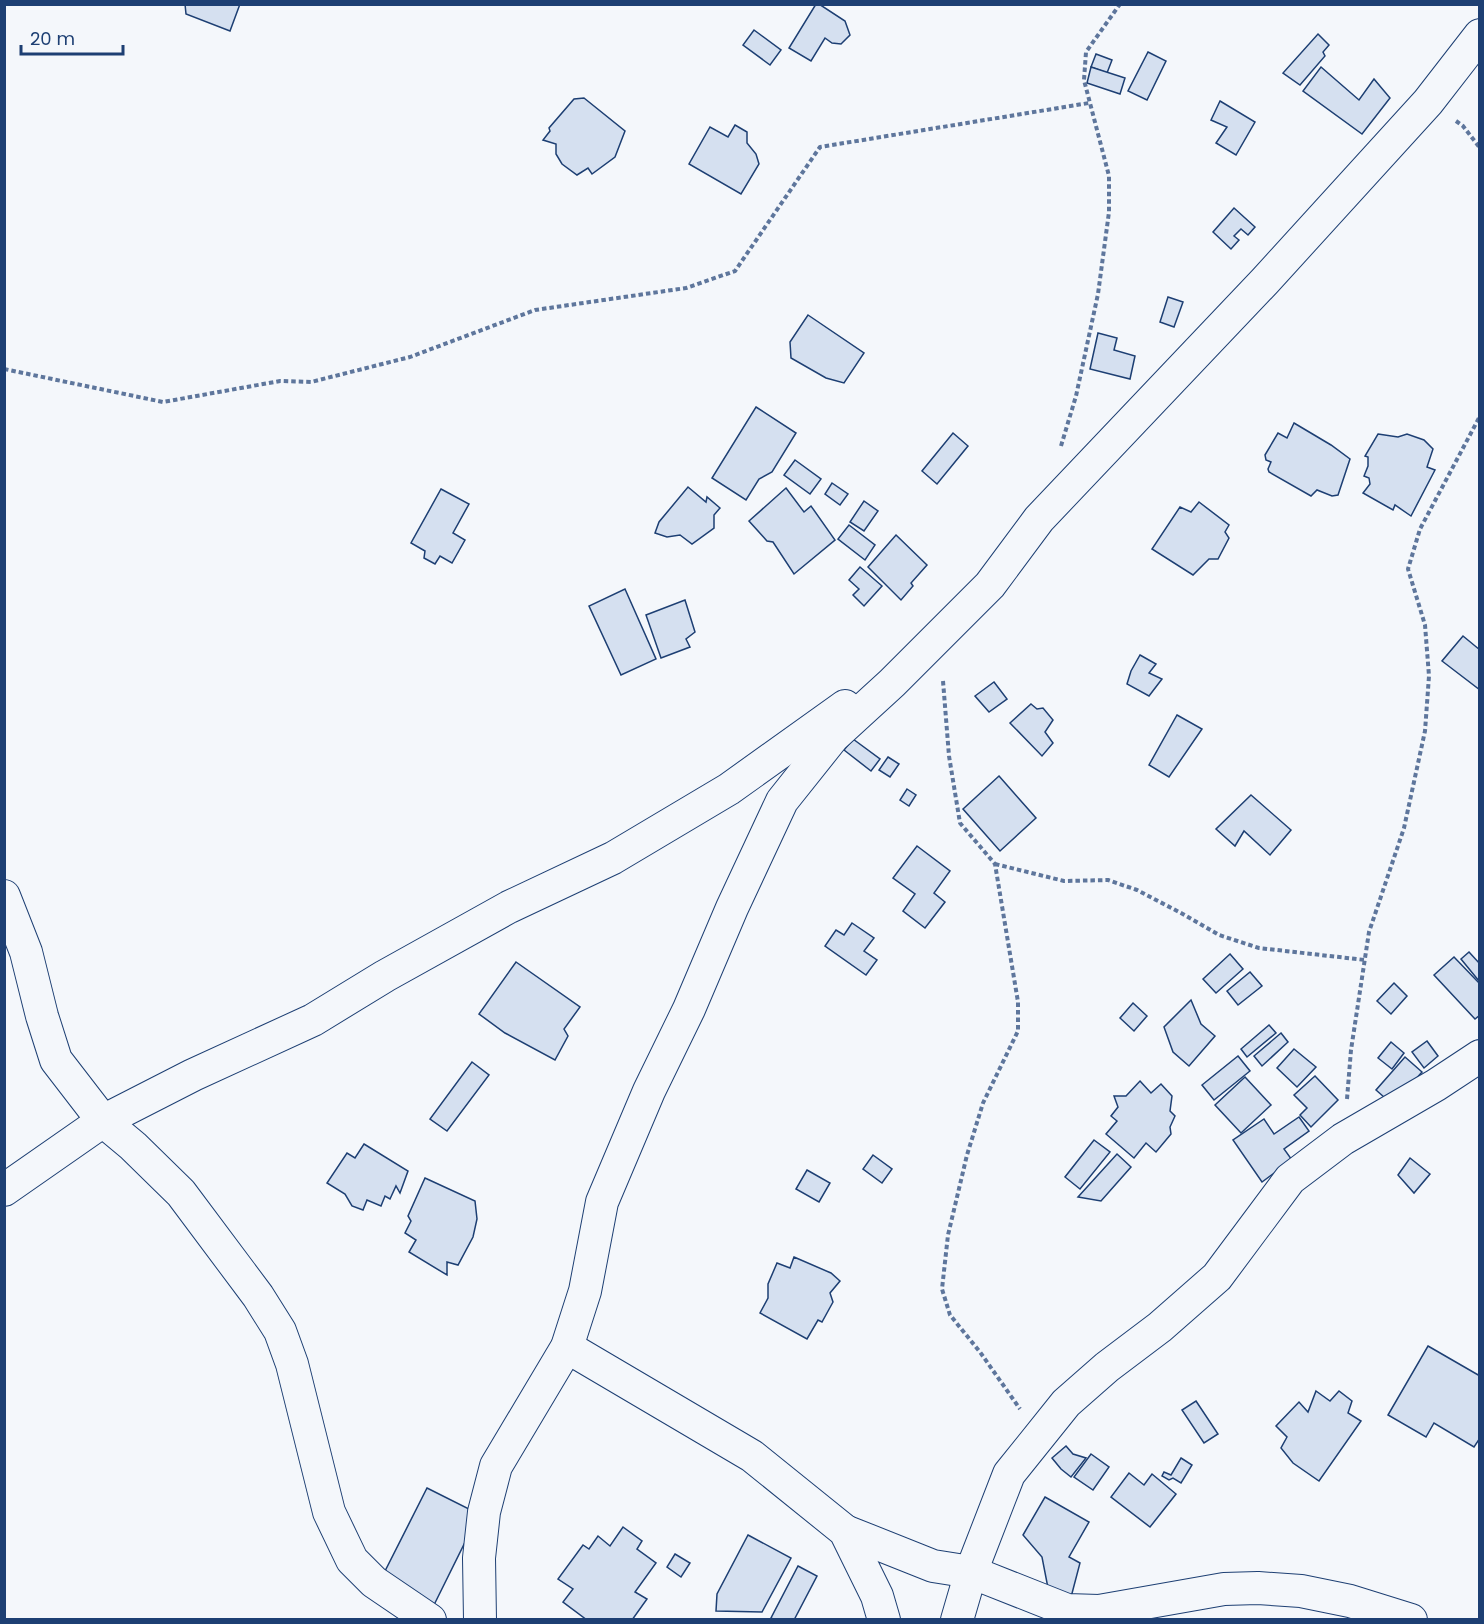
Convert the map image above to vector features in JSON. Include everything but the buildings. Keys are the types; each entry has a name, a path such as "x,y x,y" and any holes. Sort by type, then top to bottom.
{"street":[{"path":"480,1620 479,1558 484,1512 495,1466 567,1347 585,1291 602,1202 650,1090 689,1009 732,908 782,801 833,737 990,585 1039,519 1265,281 1428,102 1479,35"},
{"path":"4,1191 104,1121 194,1075 313,1020 385,976 509,907 613,858 729,789 841,708 892,682"},
{"path":"4,896 26,952 56,1060 104,1121 134,1146 181,1193 258,1296 280,1331 292,1364 329,1512 352,1560 374,1582 430,1620"},
{"path":"957,1620 971,1572 1009,1474 1066,1403 1107,1367 1160,1327 1217,1277 1290,1179 1343,1138 1436,1085 1479,1056"},
{"path":"567,1347 752,1456 845,1531 933,1566 971,1572 1067,1610 1099,1611 1224,1589 1258,1588 1301,1591 1350,1601 1398,1618"},
{"path":"845,1531 877,1596 884,1620"}],"path":[{"path":"1059,452 1077,396 1098,294 1110,212 1109,176 1084,80 1086,52 1120,4"},
{"path":"4,369 163,402 280,381 311,382 410,357 534,310 686,288 735,271 820,147 1089,103"},
{"path":"1343,1138 1351,1050 1369,932 1404,828 1425,731 1429,676 1425,625 1408,569 1420,529 1479,416"},
{"path":"938,635 950,756 960,822 995,864 1016,992 1018,1031 983,1103 967,1155 948,1235 942,1289 950,1315 980,1352 1039,1437"},
{"path":"995,864 1064,881 1108,880 1137,890 1219,935 1259,948 1365,960"}]}
